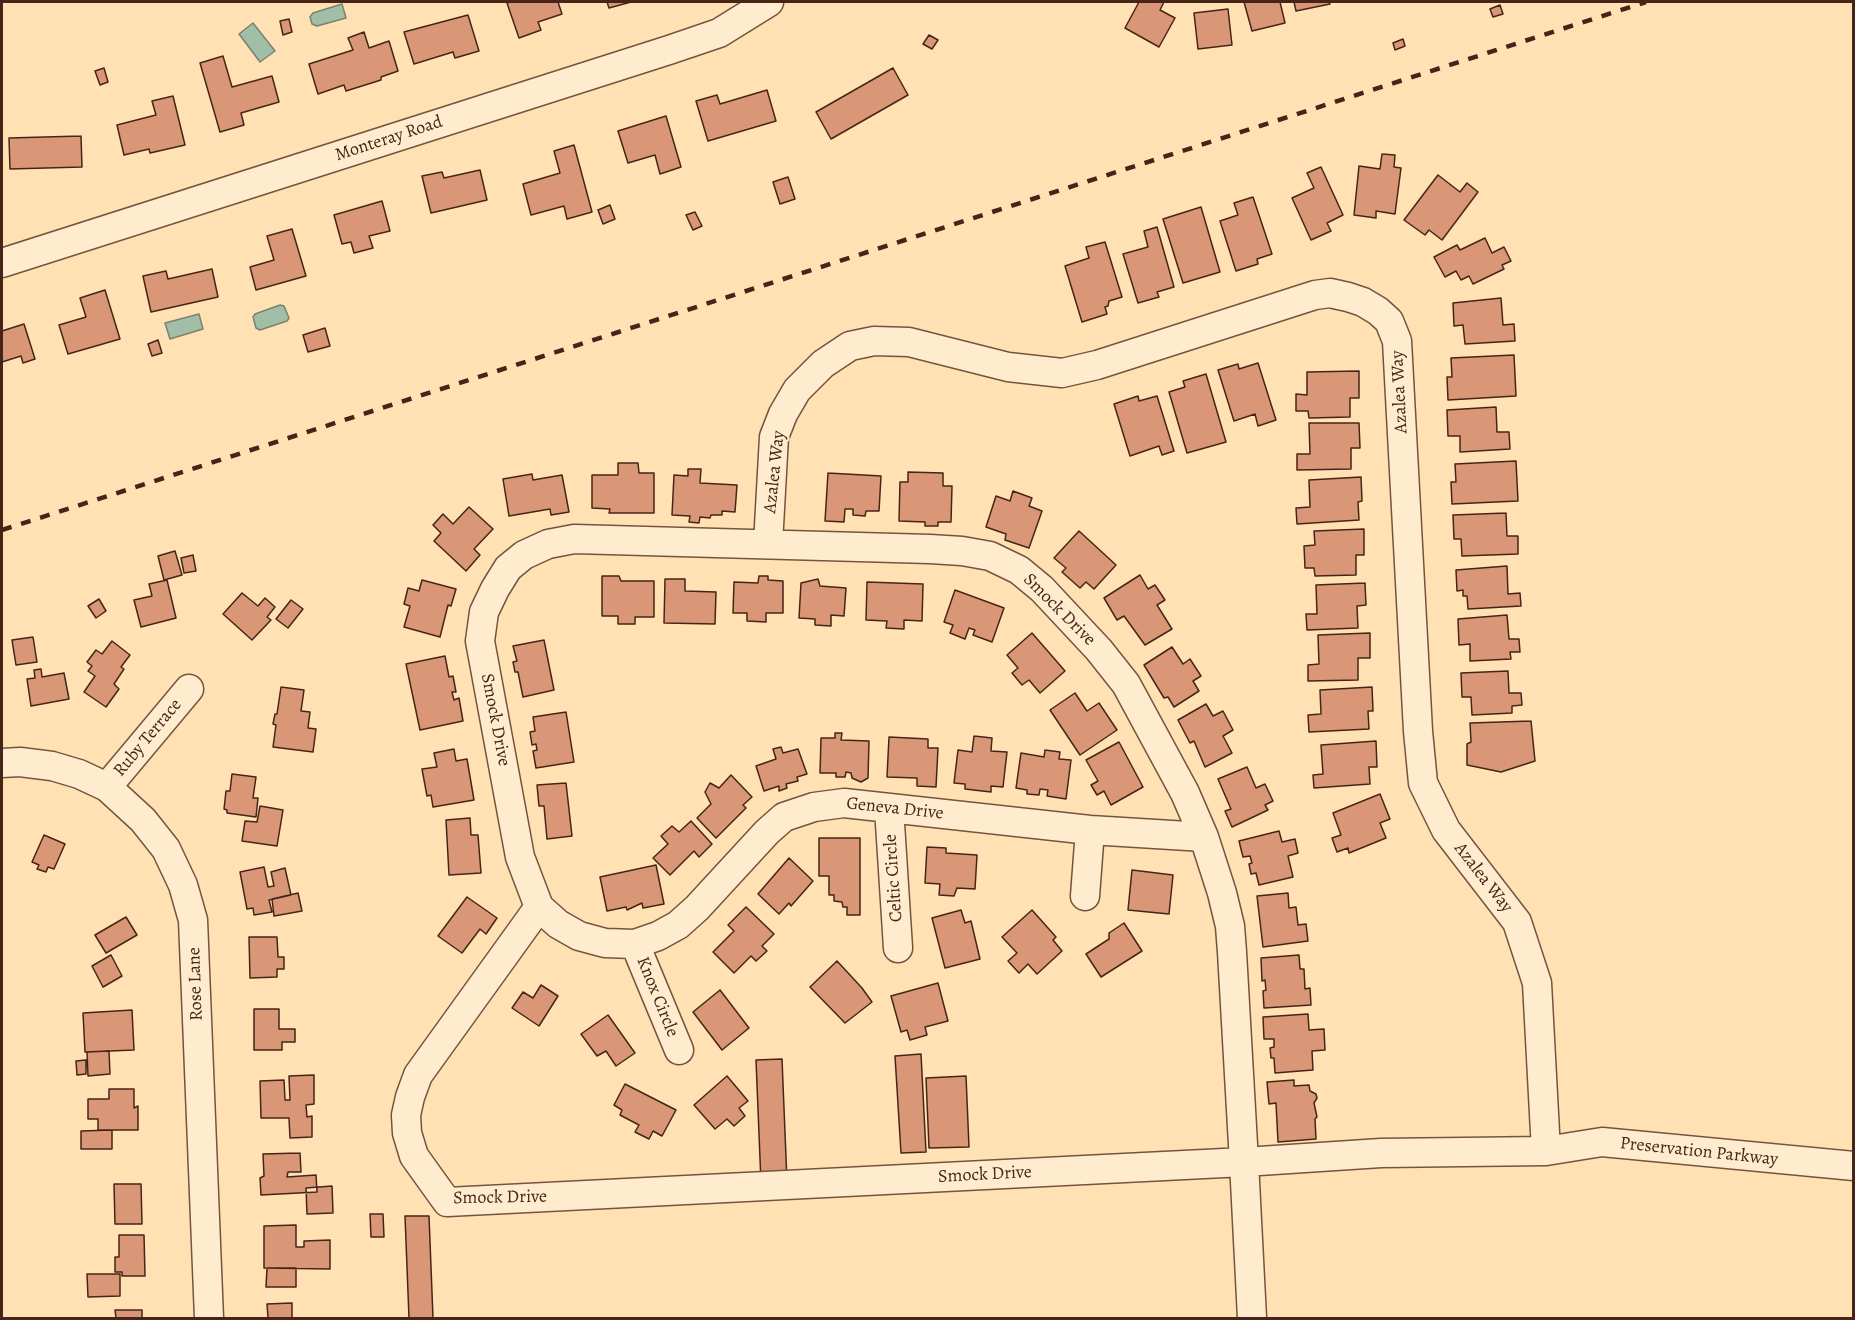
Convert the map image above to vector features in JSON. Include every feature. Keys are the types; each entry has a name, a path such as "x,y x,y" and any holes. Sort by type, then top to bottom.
{"street":[{"name":"Monteray Road","path":"2,262 669,50 719,33 770,2"},
{"name":"Azalea Way","path":"768,544 774,437 783,414 797,390 816,370 850,346 874,341 909,342 1008,367 1062,373 1315,295 1330,293 1348,297 1363,302 1378,311 1389,321 1397,341 1418,731 1423,783 1446,831 1517,922 1537,983 1546,1151"},
{"name":"Smock Drive","path":"1244,1162 447,1202 414,1156 406,1133 406,1115 410,1097 418,1075 539,907 520,856 480,641 484,612 508,568 524,555 548,544 574,539 962,551 990,556 1019,570 1042,589 1099,650 1125,684 1185,793 1204,837 1222,893 1230,926 1244,1162 1252,1318"},
{"name":"Ruby Terrace","path":"107,787 189,689"},
{"name":"Rose Lane","path":"2,763 20,762 52,766 79,774 107,787 143,820 166,849 183,885 193,920 209,1318"},
{"name":"Geneva Drive","path":"539,907 558,924 579,936 605,943 635,944 678,926 784,817 814,807 844,803 1090,830 1204,837"},
{"name":"Celtic Circle","path":"889,808 898,948"},
{"path":"1085,896 1090,830"},
{"name":"Knox Circle","path":"635,944 679,1050"},
{"name":"Preservation Parkway","path":"1244,1162 1381,1153 1546,1151 1602,1142 1854,1166"}],"shaded area":[{"path":"342,4 346,18 317,26 312,24 310,17 313,13"},
{"path":"253,23 275,51 260,62 239,34"},
{"path":"280,305 284,306 289,318 287,321 260,330 256,328 253,317 255,314"},
{"path":"199,314 203,329 170,339 165,323"}],"building":[{"path":"558,2 562,14 538,22 541,30 519,38 507,3"},
{"path":"607,2 631,2 609,8"},
{"path":"1139,2 1164,2 1160,10 1175,18 1159,47 1125,28"},
{"path":"1244,2 1280,2 1285,23 1252,31"},
{"path":"1294,2 1329,2 1330,4 1296,11"},
{"path":"1500,5 1503,14 1493,17 1490,9"},
{"path":"1228,9 1232,45 1198,49 1194,13"},
{"path":"468,15 479,51 455,58 453,52 414,64 404,32"},
{"path":"289,19 292,32 283,35 280,21"},
{"path":"364,32 369,48 389,41 398,71 381,77 381,80 346,91 344,85 318,94 309,64 353,50 348,38"},
{"path":"929,35 938,40 932,49 923,44"},
{"path":"1403,39 1405,46 1395,50 1393,43"},
{"path":"223,56 232,87 272,76 279,102 241,113 244,125 220,132 200,63"},
{"path":"104,68 108,82 100,85 95,71"},
{"path":"893,68 908,95 831,139 816,112"},
{"path":"767,90 776,121 708,141 696,101 717,95 720,104"},
{"path":"173,96 185,145 150,153 149,149 124,155 117,125 156,115 152,101"},
{"path":"666,116 681,167 660,174 655,155 628,163 618,131"},
{"path":"81,136 82,167 10,169 9,138"},
{"path":"574,145 592,212 567,219 564,206 531,215 523,184 560,173 554,151"},
{"path":"1382,154 1395,155 1394,167 1401,168 1395,214 1376,211 1376,218 1354,215 1359,166 1380,169"},
{"path":"1321,167 1343,215 1327,223 1331,231 1311,240 1292,198 1314,188 1307,173"},
{"path":"480,170 487,200 431,213 422,176 442,172 444,178"},
{"path":"1438,175 1460,192 1467,183 1478,192 1442,240 1429,230 1425,235 1404,220"},
{"path":"788,177 795,199 780,204 773,182"},
{"path":"1253,197 1272,254 1257,259 1258,264 1236,271 1220,221 1238,215 1234,203"},
{"path":"382,201 390,231 369,236 373,248 354,253 351,242 342,244 334,215"},
{"path":"610,205 615,219 603,224 598,210"},
{"path":"1201,207 1220,272 1183,283 1163,219"},
{"path":"695,212 702,226 693,230 686,215"},
{"path":"1157,227 1174,287 1157,292 1159,297 1138,303 1123,254 1148,247 1144,231"},
{"path":"292,229 306,276 256,290 250,267 274,260 267,236"},
{"path":"1485,238 1492,253 1504,247 1511,261 1502,265 1504,269 1473,284 1469,276 1461,280 1456,271 1445,277 1434,257 1457,245 1460,250"},
{"path":"1105,242 1122,297 1109,301 1108,306 1105,307 1107,314 1082,322 1065,266 1089,258 1086,247"},
{"path":"212,269 218,297 151,312 143,276 166,271 168,279"},
{"path":"105,290 120,339 68,354 59,325 86,317 80,298"},
{"path":"1501,298 1503,325 1514,324 1515,341 1465,344 1463,325 1454,326 1453,303"},
{"path":"24,324 35,359 23,363 21,356 2,362 2,331"},
{"path":"325,328 330,346 308,352 303,335"},
{"path":"158,340 162,353 152,356 148,344"},
{"path":"1514,355 1516,396 1448,400 1447,377 1452,377 1451,358"},
{"path":"1258,363 1276,420 1258,426 1255,414 1234,421 1218,370 1238,364 1239,369"},
{"path":"1359,371 1359,398 1350,398 1350,417 1309,418 1308,411 1296,411 1296,394 1307,395 1307,372"},
{"path":"1206,374 1226,442 1187,453 1169,392 1185,387 1183,381"},
{"path":"1138,396 1139,401 1157,396 1174,451 1162,455 1159,446 1130,456 1114,404"},
{"path":"1496,407 1497,432 1509,432 1510,449 1460,452 1460,436 1448,436 1447,410"},
{"path":"1309,423 1359,423 1360,448 1351,448 1351,469 1297,470 1297,454 1310,454"},
{"path":"1516,461 1518,501 1452,504 1451,482 1456,482 1455,464"},
{"path":"618,463 638,463 639,473 654,473 654,513 609,513 610,509 592,508 592,475 618,475"},
{"path":"688,469 701,469 700,483 737,485 735,512 722,511 722,515 711,515 710,518 700,517 699,523 689,522 690,516 672,515 674,475 688,476"},
{"path":"908,472 943,473 943,486 952,486 951,522 938,522 938,526 925,526 925,522 899,521 900,482 908,482"},
{"path":"828,473 881,476 879,511 866,511 865,516 853,515 853,509 845,509 844,522 825,521"},
{"path":"532,474 533,480 562,475 569,512 551,515 550,509 509,516 503,479"},
{"path":"1361,477 1362,501 1358,502 1359,520 1297,524 1296,508 1310,507 1309,480"},
{"path":"1013,491 1032,498 1029,506 1042,511 1029,548 1005,540 1006,534 986,527 996,496 1010,501"},
{"path":"469,507 493,529 474,549 480,555 466,571 434,541 441,533 433,525 443,514 453,524"},
{"path":"1506,513 1507,536 1518,536 1518,554 1462,556 1461,539 1454,539 1453,515"},
{"path":"1364,529 1364,555 1356,555 1356,575 1315,576 1314,568 1305,568 1304,546 1315,545 1314,531"},
{"path":"1079,531 1116,565 1094,589 1086,582 1080,588 1062,572 1066,568 1054,558"},
{"path":"175,551 182,575 164,580 158,556"},
{"path":"193,555 196,571 184,573 181,558"},
{"path":"1507,566 1508,594 1520,593 1521,606 1468,609 1467,596 1463,596 1463,590 1457,591 1456,570"},
{"path":"1140,575 1148,589 1155,585 1165,600 1157,605 1172,629 1145,645 1124,616 1117,620 1104,598"},
{"path":"602,576 619,576 621,581 654,581 654,617 635,617 635,624 618,624 618,616 602,616"},
{"path":"759,576 768,576 768,580 783,581 783,613 766,613 766,622 747,621 747,613 733,613 734,582 758,583"},
{"path":"665,579 685,579 685,591 716,592 715,624 664,623"},
{"path":"818,579 820,586 846,588 844,616 831,615 831,626 815,625 815,619 799,618 801,583"},
{"path":"167,580 176,618 141,627 134,600 152,596 149,584"},
{"path":"422,580 456,589 451,606 448,605 440,637 404,627 410,606 404,604 408,588 419,591"},
{"path":"867,582 923,584 922,621 904,620 904,629 886,628 887,621 866,620"},
{"path":"1365,583 1366,605 1357,606 1358,628 1307,630 1306,614 1317,614 1316,585"},
{"path":"955,590 1004,608 992,642 973,635 975,630 969,628 965,639 950,633 953,625 944,622"},
{"path":"242,593 258,606 265,598 275,607 267,617 271,620 252,640 223,614"},
{"path":"99,599 106,611 96,618 88,606"},
{"path":"291,600 303,609 288,628 276,619"},
{"path":"1507,615 1509,639 1519,639 1520,652 1510,652 1511,659 1470,661 1470,644 1459,645 1458,619"},
{"path":"1032,633 1065,671 1040,693 1029,680 1022,685 1012,673 1018,668 1007,655"},
{"path":"1370,633 1370,658 1358,658 1358,680 1308,681 1308,665 1319,664 1318,635"},
{"path":"33,637 37,662 16,665 12,640"},
{"path":"544,640 554,690 523,697 518,672 515,672 513,662 517,661 513,646"},
{"path":"112,641 130,655 121,667 124,669 114,684 119,689 106,707 84,692 95,676 88,671 92,666 87,662 96,650 102,654"},
{"path":"1172,647 1183,664 1190,659 1201,676 1193,681 1199,691 1174,707 1168,697 1164,698 1144,665"},
{"path":"445,656 449,677 453,676 456,692 452,692 454,700 459,698 463,721 420,730 406,664"},
{"path":"41,669 42,677 64,673 69,699 31,706 27,679 35,678 34,670"},
{"path":"1508,671 1509,693 1521,693 1522,705 1512,706 1512,713 1472,715 1471,697 1462,697 1461,673"},
{"path":"281,687 304,690 301,711 310,712 308,728 316,729 313,752 273,747 276,725 273,724"},
{"path":"1372,687 1373,711 1368,711 1369,729 1309,732 1308,715 1321,714 1320,690"},
{"path":"1075,693 1087,711 1099,703 1117,730 1080,755 1050,710"},
{"path":"1206,704 1213,716 1223,711 1233,730 1223,736 1232,753 1205,767 1194,741 1190,743 1178,720"},
{"path":"566,712 574,762 536,768 533,751 537,750 536,744 532,745 530,732 535,731 533,717"},
{"path":"1531,721 1535,761 1501,772 1467,765 1467,744 1471,742 1470,723"},
{"path":"835,733 842,733 841,740 869,741 868,778 861,782 852,778 851,773 846,772 845,777 836,777 836,773 820,773 821,738 835,738"},
{"path":"974,736 992,738 991,751 1007,752 1003,787 991,786 991,792 965,789 965,784 954,783 958,750 972,752"},
{"path":"889,737 928,739 928,748 938,748 936,787 917,786 917,778 887,777"},
{"path":"1376,741 1377,767 1369,767 1370,784 1314,788 1313,775 1323,774 1321,745"},
{"path":"1119,742 1143,787 1111,805 1104,791 1097,795 1091,785 1098,781 1086,760"},
{"path":"781,747 783,753 798,749 807,774 797,777 798,781 786,784 787,788 779,791 779,786 764,791 756,766 776,759 773,749"},
{"path":"454,749 456,761 467,759 474,800 433,807 431,795 427,796 422,769 437,767 434,753"},
{"path":"1045,750 1060,752 1059,759 1071,760 1066,799 1047,796 1048,790 1040,789 1039,795 1027,794 1027,790 1016,788 1021,753 1044,757"},
{"path":"1247,767 1256,788 1265,784 1273,801 1265,805 1268,810 1232,827 1225,811 1231,809 1218,779"},
{"path":"232,774 256,777 253,798 258,798 256,817 227,813 224,809 226,791 230,791"},
{"path":"731,775 752,797 743,805 746,808 716,838 697,818 711,804 705,792 710,783 719,788"},
{"path":"566,783 572,836 547,839 544,806 539,806 537,785"},
{"path":"1380,794 1390,819 1380,823 1386,838 1349,853 1348,848 1337,852 1332,838 1341,835 1333,813"},
{"path":"260,806 283,810 277,846 242,841 245,821 257,822"},
{"path":"470,818 471,835 478,835 481,873 449,875 446,820"},
{"path":"691,821 712,844 699,857 694,851 670,875 653,858 668,844 661,836 672,826 679,832"},
{"path":"1279,831 1282,842 1295,839 1298,853 1288,856 1293,877 1259,885 1256,873 1251,874 1250,856 1243,857 1239,841"},
{"path":"44,835 65,844 54,869 48,867 46,872 37,869 39,865 32,862"},
{"path":"819,838 860,838 860,915 847,915 847,907 843,907 842,902 834,901 834,895 829,895 829,876 819,876"},
{"path":"927,847 946,848 946,853 977,855 975,889 957,888 954,896 939,895 940,884 925,883"},
{"path":"789,858 813,881 791,906 789,903 779,914 758,894"},
{"path":"656,865 664,904 643,908 642,903 627,910 626,907 607,911 600,877"},
{"path":"264,867 268,887 274,886 271,872 285,868 291,895 269,900 272,912 254,915 253,908 247,909 240,872"},
{"path":"1132,870 1173,875 1169,914 1128,910"},
{"path":"298,893 302,911 274,916 272,899"},
{"path":"1288,893 1289,908 1296,907 1298,925 1306,924 1308,941 1263,947 1257,896"},
{"path":"467,897 497,918 486,934 480,929 462,953 438,936"},
{"path":"746,907 774,934 762,946 767,951 756,961 751,956 734,973 713,952 734,931 728,925"},
{"path":"961,910 965,923 971,921 980,959 945,968 932,918"},
{"path":"1032,910 1056,937 1053,940 1062,951 1037,974 1028,964 1019,973 1008,961 1017,953 1002,937"},
{"path":"126,917 137,935 106,953 95,935"},
{"path":"1124,923 1142,951 1101,977 1086,954 1109,939 1109,933"},
{"path":"249,937 277,937 278,957 284,957 284,969 277,969 277,977 250,978"},
{"path":"111,955 122,976 103,987 92,966"},
{"path":"1299,955 1300,969 1304,969 1305,989 1310,988 1311,1005 1264,1008 1263,991 1266,990 1265,980 1262,981 1261,958"},
{"path":"837,961 872,1002 845,1023 810,987"},
{"path":"938,983 948,1021 925,1027 927,1035 910,1040 907,1030 901,1032 891,996"},
{"path":"541,985 558,996 539,1026 512,1008 523,992 533,998"},
{"path":"720,990 749,1028 722,1050 693,1012"},
{"path":"254,1009 279,1009 279,1029 295,1029 295,1042 282,1042 282,1050 254,1050"},
{"path":"132,1010 134,1050 85,1052 83,1013"},
{"path":"1308,1014 1309,1030 1324,1029 1325,1050 1312,1051 1313,1070 1275,1073 1274,1058 1271,1058 1270,1048 1274,1047 1274,1039 1264,1039 1263,1017"},
{"path":"608,1015 635,1053 616,1066 606,1051 597,1056 581,1034"},
{"path":"109,1051 110,1074 88,1076 87,1052"},
{"path":"921,1054 926,1152 901,1153 895,1056"},
{"path":"782,1059 787,1182 761,1183 756,1060"},
{"path":"86,1060 86,1074 77,1075 76,1061"},
{"path":"314,1075 314,1104 306,1105 307,1117 312,1116 312,1137 290,1138 289,1118 261,1118 260,1081 284,1080 285,1100 290,1100 289,1076"},
{"path":"727,1076 748,1101 739,1108 745,1116 734,1126 727,1119 715,1129 694,1105"},
{"path":"966,1076 969,1147 929,1148 926,1078"},
{"path":"1294,1080 1294,1086 1309,1085 1310,1091 1316,1094 1317,1098 1314,1103 1317,1117 1315,1119 1316,1139 1278,1142 1276,1103 1269,1104 1267,1082"},
{"path":"625,1084 676,1110 662,1136 653,1131 649,1139 635,1132 639,1125 620,1115 622,1110 614,1105"},
{"path":"109,1089 134,1089 134,1108 138,1106 138,1130 98,1130 98,1119 88,1119 88,1099 109,1099"},
{"path":"112,1130 112,1149 81,1149 81,1131"},
{"path":"300,1153 301,1172 288,1172 287,1177 316,1175 317,1192 261,1195 260,1178 264,1176 263,1154"},
{"path":"114,1184 141,1184 142,1224 115,1224"},
{"path":"332,1186 333,1213 307,1214 306,1188"},
{"path":"370,1214 383,1214 384,1237 371,1237"},
{"path":"405,1216 429,1216 433,1318 409,1318"},
{"path":"296,1225 296,1247 304,1247 304,1241 330,1240 330,1269 264,1268 264,1226"},
{"path":"119,1235 144,1235 145,1276 122,1276 122,1272 115,1272 115,1257 119,1257"},
{"path":"267,1268 296,1268 296,1287 266,1287"},
{"path":"87,1274 120,1274 120,1296 88,1297"},
{"path":"292,1303 292,1318 268,1318 267,1304"},
{"path":"115,1310 142,1310 142,1318 116,1318"}],"railway":[{"path":"2,530 1646,2"}]}
